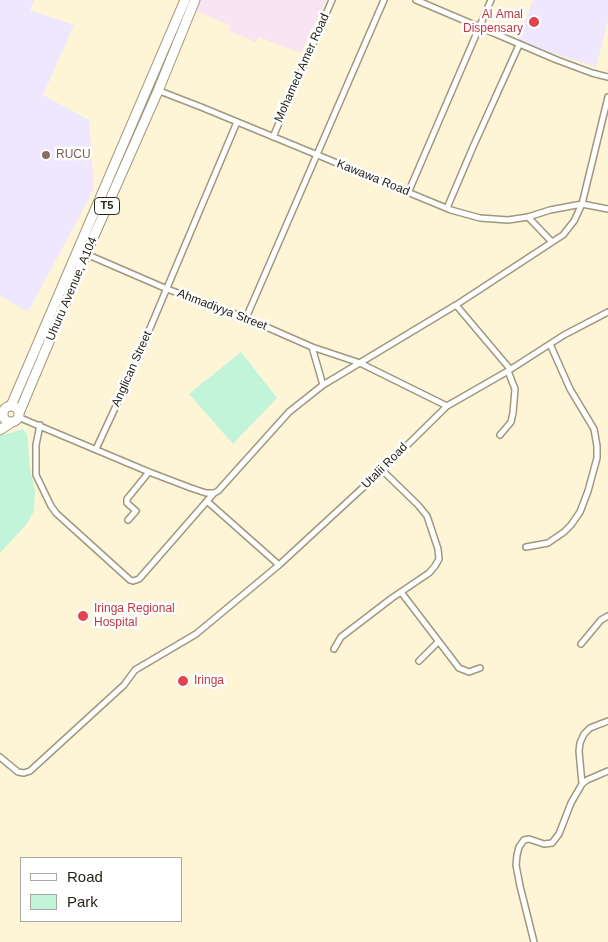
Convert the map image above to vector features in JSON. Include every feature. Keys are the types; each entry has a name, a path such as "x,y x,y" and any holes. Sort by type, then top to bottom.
{"highway":[{"name":"Uhuru Avenue, A104","path":"11,406 185,0"},
{"name":"Uhuru Avenue, A104","path":"16,417 196,0"},
{"path":"0,430 16,417 17,410 11,406"},
{"name":"T5","path":"11,406 4,410 2,418 8,422 16,417"}],"street":[{"name":"Mohamed Amer Road","path":"272,137 332,0"},
{"path":"246,318 384,0"},
{"path":"416,0 520,45 592,73 608,76"},
{"path":"408,193 491,0"},
{"path":"448,208 473,146 520,45"},
{"name":"Kawawa Road","path":"147,86 408,193 480,218 508,220 528,218 550,210 582,204 608,208"},
{"path":"40,425 36,445 36,475 51,506 56,513 130,580 139,579 289,412 323,385 456,305 563,235 574,220 582,204 608,97"},
{"name":"Anglican Street","path":"96,449 237,122"},
{"path":"528,218 552,242"},
{"name":"Ahmadiyya Street","path":"86,254 166,289 246,318 312,347 360,363 447,406"},
{"path":"456,305 509,370 515,389 514,413 511,422 500,435"},
{"name":"Utalii Road","path":"0,757 18,772 30,771 124,685 135,670 196,634 279,565 382,470 447,406 578,327 608,312"},
{"path":"526,547 548,543 571,525 580,512 588,491 596,458 597,446 594,429 570,389 550,344"},
{"path":"312,347 323,385"},
{"path":"16,417 40,425 149,472 200,491 214,494"},
{"path":"334,649 342,637 429,573 436,566 440,555 427,516 382,470"},
{"path":"128,520 136,512 126,501 149,472"},
{"path":"208,502 279,565"},
{"path":"401,592 459,668 469,672 480,668"},
{"path":"581,644 601,620 608,616"},
{"path":"419,661 438,642"},
{"path":"582,784 580,743 584,734 590,728 608,721"},
{"path":"534,942 520,886 517,855 519,847 524,840 529,839 548,844 556,839 576,792 582,784 608,771"}],"shaded area":[{"name":"RUCU","path":"0,0 34,0 30,10 74,25 43,95 89,120 94,189 28,312 0,296"},
{"path":"198,0 326,0 301,53 258,37 256,42 229,31 231,26 194,10"},
{"path":"533,0 608,0 608,21 596,67 517,42"}],"green space":[{"path":"241,352 277,398 233,444 189,394"},
{"path":"23,429 27,434 30,469 35,490 34,511 26,525 0,553 0,436"}],"place":[{"name":"Al Amal Dispensary","path":"534,22"},
{"name":"RUCU","path":"46,155"},
{"name":"Iringa Regional Hospital","path":"83,616"},
{"name":"Iringa","path":"183,681"}]}
